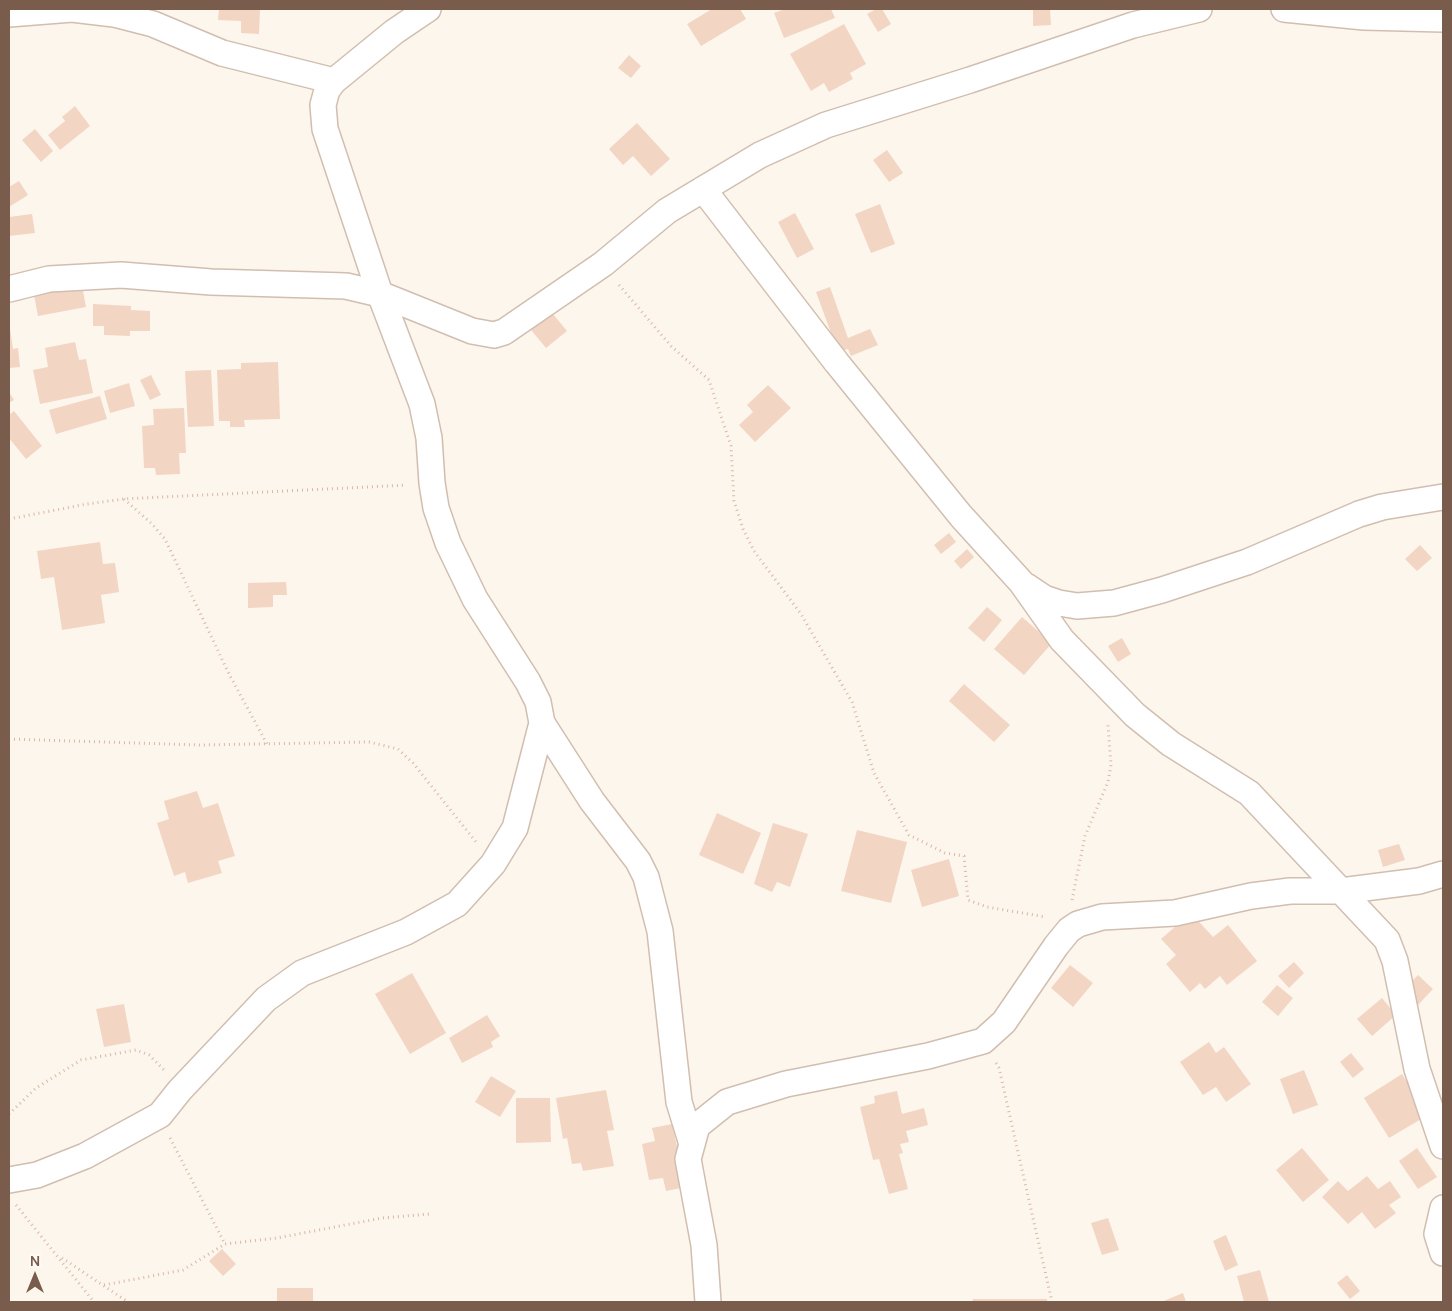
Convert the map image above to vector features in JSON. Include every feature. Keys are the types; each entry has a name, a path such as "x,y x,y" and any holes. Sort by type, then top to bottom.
{"street":[{"path":"9,14 72,9 114,14 153,24 222,54 334,81"},
{"path":"428,9 394,32 334,81 328,90 323,105 325,128 380,294 422,404 429,438 432,484 436,508 448,543 475,599 528,682 538,702 542,723 592,801 638,861 646,877 660,931 679,1102 691,1141"},
{"path":"9,289 49,279 121,275 211,282 346,286 380,294 472,331 494,335 504,332 603,264 667,211 760,154 826,125 970,80 1133,25 1199,9"},
{"path":"1284,9 1364,17 1443,19"},
{"path":"703,189 837,363 961,516 1021,582 1062,640 1129,709 1171,744 1249,793 1387,940 1395,961 1417,1069 1443,1146"},
{"path":"1021,582 1044,598 1059,603 1077,606 1114,603 1162,590 1247,562 1359,514 1382,507 1443,497"},
{"path":"9,1180 37,1175 85,1156 160,1115 180,1090 266,999 302,973 406,932 457,904 493,864 515,828 542,723"},
{"path":"708,1302 704,1245 688,1159 696,1126 727,1102 786,1084 971,1046 994,1033 1004,1022 1056,946 1069,930 1078,924 1102,917 1175,913 1252,896 1290,892 1342,892 1419,881 1443,874"},
{"path":"1443,1208 1437,1234 1443,1253"}],"path":[{"path":"603,264 665,340 709,380 731,446 734,501 743,529 754,551 801,614 852,702 874,773 909,835 945,853 964,856 968,900 988,907 1078,924"},
{"path":"9,519 124,499 432,484"},
{"path":"124,499 152,524 165,539 266,744"},
{"path":"1078,924 1073,914 1071,901 1085,836 1108,782 1111,765 1107,717"},
{"path":"9,739 199,745 368,742 398,749 413,762 442,797 493,864"},
{"path":"971,1046 999,1068 1052,1302"},
{"path":"9,1114 36,1088 81,1060 136,1050 149,1055 180,1090"},
{"path":"160,1115 172,1143 225,1244"},
{"path":"9,1200 16,1205 94,1302"},
{"path":"104,1285 183,1270 225,1244 277,1238 382,1218 430,1214"},
{"path":"59,1257 128,1302"}],"building":[{"path":"219,9 260,9 259,34 241,33 241,21 218,20"},
{"path":"712,9 740,9 746,19 701,46 687,24"},
{"path":"785,9 831,9 835,18 784,38 774,13"},
{"path":"876,9 882,9 891,24 878,32 867,14"},
{"path":"1033,9 1050,9 1051,25 1033,26"},
{"path":"844,24 866,64 850,73 853,79 829,92 824,83 811,91 790,54"},
{"path":"629,55 641,66 631,78 618,68"},
{"path":"75,106 90,126 60,150 48,135 65,121 62,117"},
{"path":"637,123 670,159 651,176 633,156 623,165 609,149"},
{"path":"35,129 53,151 41,162 22,140"},
{"path":"887,150 903,173 889,182 873,160"},
{"path":"19,181 28,195 9,207 9,187"},
{"path":"880,204 895,244 871,253 855,214"},
{"path":"795,213 814,249 797,258 778,222"},
{"path":"32,214 35,233 9,236 9,217"},
{"path":"82,285 86,307 38,316 34,295"},
{"path":"830,287 848,338 870,329 878,345 851,356 848,349 838,352 816,292"},
{"path":"93,304 131,306 131,310 150,311 150,331 130,331 130,336 104,335 104,326 93,326"},
{"path":"553,314 567,331 546,348 527,325 539,315 543,321"},
{"path":"9,322 13,349 18,348 20,367 9,368"},
{"path":"75,342 79,360 86,359 93,393 40,404 33,370 48,367 45,348"},
{"path":"278,362 280,419 244,420 245,427 230,427 230,421 219,421 217,370 241,369 241,363"},
{"path":"211,370 214,426 188,427 185,371"},
{"path":"151,375 161,395 150,400 140,380"},
{"path":"129,383 135,406 110,413 104,391"},
{"path":"768,385 791,408 755,442 739,425 753,412 747,405"},
{"path":"9,392 14,400 9,403"},
{"path":"100,396 107,419 56,434 49,410"},
{"path":"184,408 186,453 179,453 180,474 156,475 155,468 144,468 142,426 154,425 153,409"},
{"path":"14,411 42,446 26,459 9,438 9,415"},
{"path":"949,533 956,542 941,554 934,545"},
{"path":"100,542 103,564 115,563 119,592 101,595 105,623 62,630 54,577 41,579 37,551"},
{"path":"1420,545 1432,558 1417,571 1405,559"},
{"path":"967,549 974,557 961,569 954,561"},
{"path":"286,582 287,595 273,595 273,607 248,608 248,583"},
{"path":"987,607 1002,620 984,642 968,628"},
{"path":"1022,617 1052,643 1024,675 994,649"},
{"path":"1122,638 1131,654 1118,662 1108,646"},
{"path":"964,684 1010,725 994,742 949,701"},
{"path":"197,791 203,808 218,803 235,856 218,861 222,873 188,883 185,872 174,876 157,823 169,819 164,801"},
{"path":"717,813 761,833 743,874 699,855"},
{"path":"773,823 808,834 790,887 777,882 772,892 754,884"},
{"path":"857,830 907,842 891,903 841,891"},
{"path":"1399,844 1405,860 1383,867 1378,850"},
{"path":"949,859 959,896 922,907 911,870"},
{"path":"1191,913 1213,937 1228,925 1257,961 1227,985 1220,976 1205,989 1200,983 1190,992 1166,964 1176,955 1161,939"},
{"path":"1294,962 1304,973 1289,988 1278,976"},
{"path":"1070,965 1093,983 1073,1007 1051,988"},
{"path":"412,973 446,1033 410,1054 375,994"},
{"path":"1418,975 1433,989 1418,1005 1403,990"},
{"path":"1277,985 1293,998 1278,1016 1262,1002"},
{"path":"1382,998 1396,1015 1372,1036 1357,1019"},
{"path":"124,1004 131,1042 104,1047 96,1009"},
{"path":"487,1015 500,1036 491,1042 493,1047 462,1063 449,1038"},
{"path":"1209,1042 1216,1053 1224,1047 1251,1084 1226,1102 1216,1087 1203,1095 1180,1062"},
{"path":"1351,1053 1364,1069 1353,1078 1340,1062"},
{"path":"1304,1070 1318,1105 1293,1114 1280,1079"},
{"path":"1402,1074 1428,1115 1389,1138 1364,1098"},
{"path":"491,1076 516,1091 500,1117 475,1102"},
{"path":"606,1090 614,1130 607,1131 614,1166 583,1171 581,1163 572,1164 567,1138 563,1139 556,1098"},
{"path":"897,1091 902,1114 924,1108 928,1125 906,1131 909,1142 900,1144 903,1153 899,1154 908,1189 889,1194 879,1159 873,1160 860,1107 875,1103 874,1096"},
{"path":"516,1098 550,1098 551,1142 516,1143"},
{"path":"672,1124 686,1187 666,1191 663,1178 649,1180 642,1144 655,1141 652,1128"},
{"path":"1302,1148 1329,1180 1303,1202 1276,1170"},
{"path":"1417,1148 1437,1177 1418,1189 1399,1161"},
{"path":"1367,1176 1378,1189 1390,1181 1401,1197 1389,1205 1396,1213 1375,1229 1362,1212 1348,1224 1322,1197 1338,1181 1348,1191"},
{"path":"1108,1218 1119,1250 1102,1255 1091,1223"},
{"path":"1226,1235 1238,1265 1225,1271 1213,1241"},
{"path":"222,1249 236,1264 223,1276 209,1261"},
{"path":"1260,1270 1269,1302 1244,1302 1237,1276"},
{"path":"1347,1275 1360,1291 1350,1299 1337,1283"},
{"path":"277,1288 313,1288 313,1302 277,1302"},
{"path":"1183,1293 1186,1302 1161,1302"},
{"path":"973,1299 1047,1299 1047,1302 972,1302"}]}
